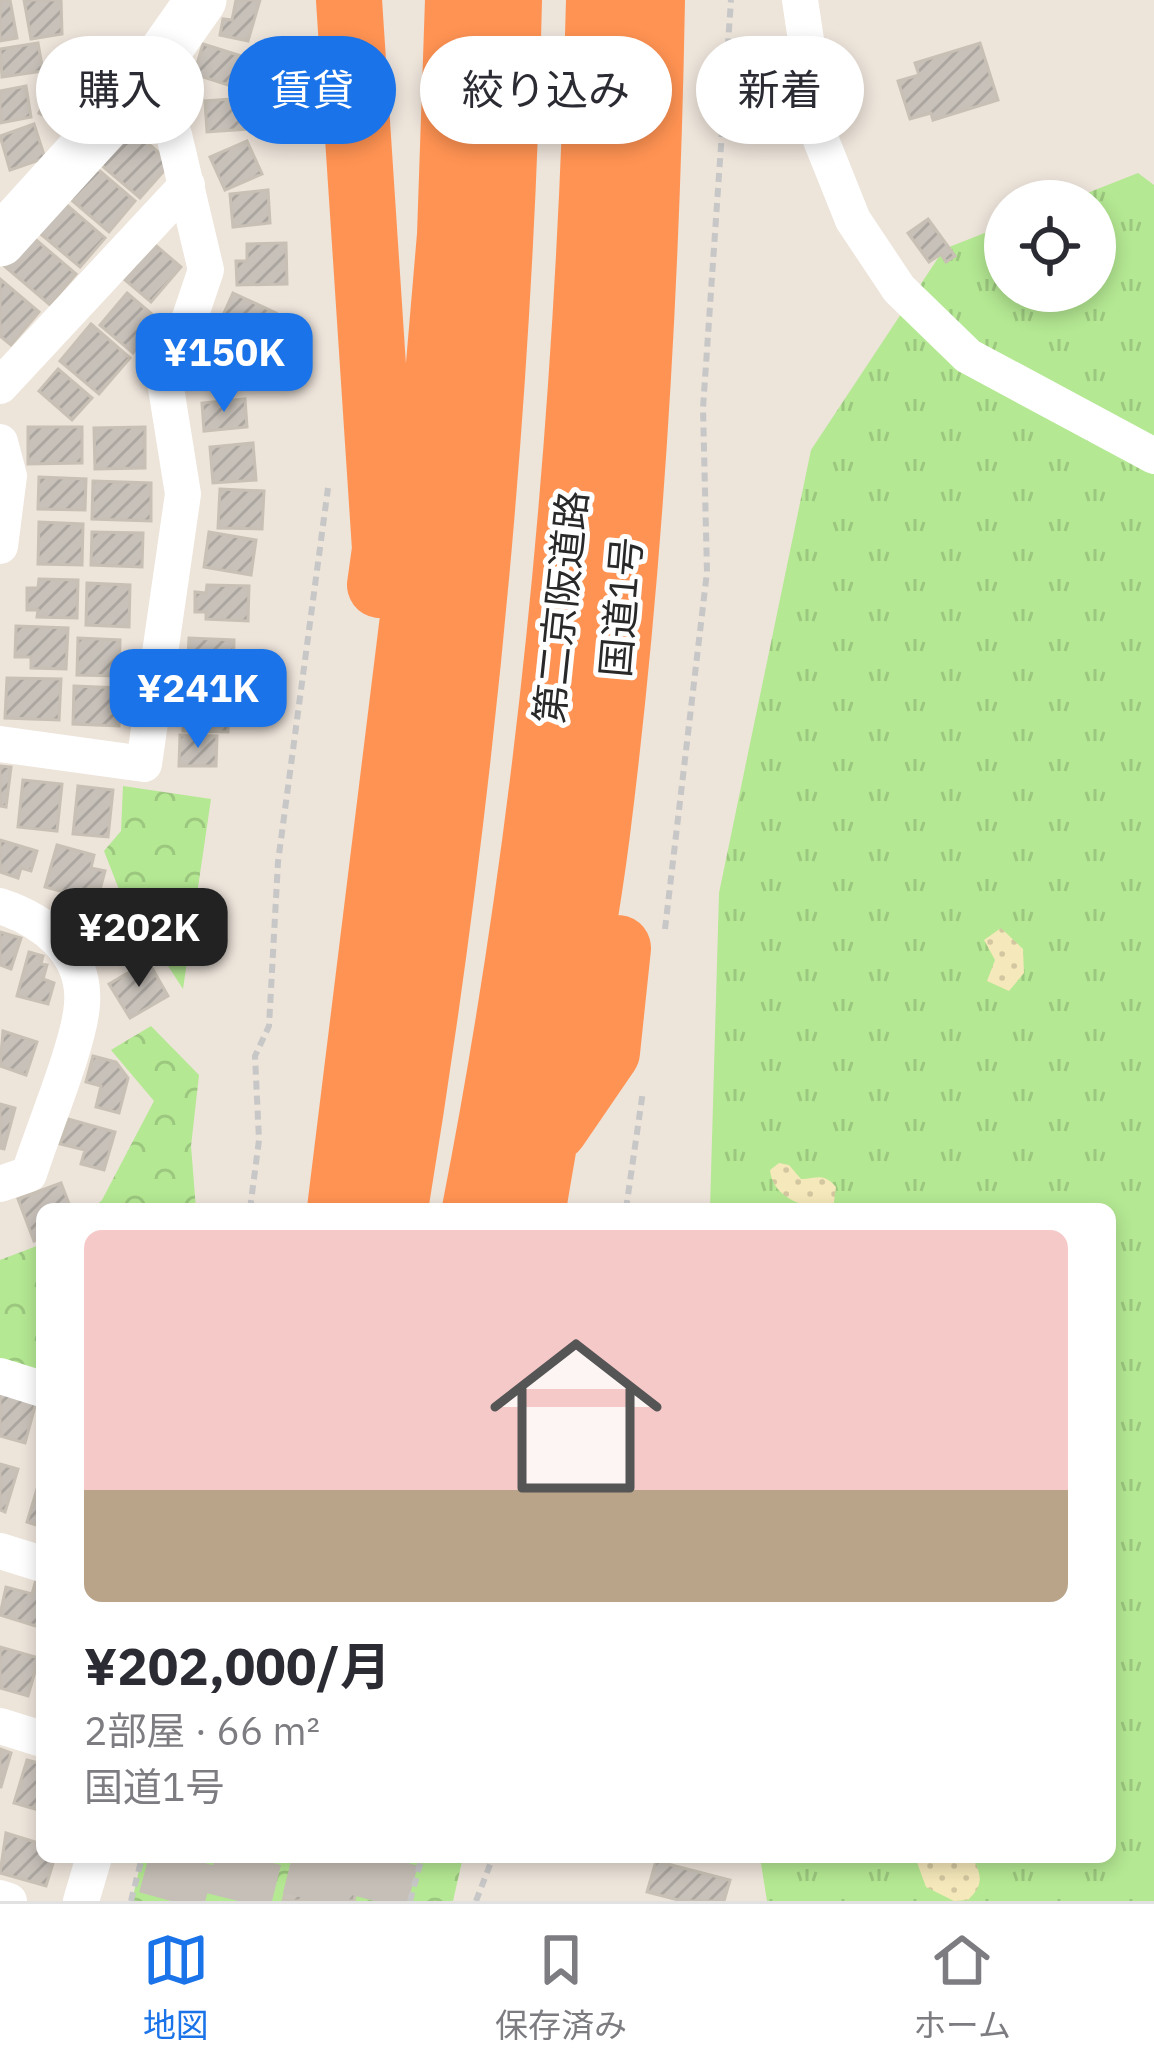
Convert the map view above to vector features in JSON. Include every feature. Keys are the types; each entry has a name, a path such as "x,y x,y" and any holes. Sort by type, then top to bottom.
{"highway":[{"path":"313,1203 319,1077 385,549 349,0"},
{"path":"341,1203 428,504 451,235 458,0"},
{"path":"396,1203 432,988 470,670 491,425 509,0"},
{"name":"第二京阪道路","path":"476,1203 515,1002 553,700 578,433 599,0"},
{"name":"国道1号","path":"534,1203 596,838 620,625 646,290 652,0"},
{"path":"544,1141 569,1113 607,1052 670,462 692,0"}],"street":[{"path":"176,36 201,0"},
{"path":"800,0 821,140 853,220 899,289 968,356 1154,456"},
{"path":"0,241 88,144"},
{"path":"0,744 144,764 183,494 166,388 206,270 177,144"},
{"path":"0,386 188,185"},
{"path":"0,442 9,476 0,546"},
{"path":"0,907 40,919 54,935 68,952 83,1003 29,1174 0,1184"},
{"path":"0,1376 36,1387"},
{"path":"0,1550 36,1562"},
{"path":"0,1726 36,1737"},
{"path":"81,1901 92,1863"},
{"path":"0,1898 10,1901"}],"path":[{"path":"665,930 707,572 703,408 731,0"},
{"path":"251,1203 259,1140 255,1056 269,1026 278,862 329,479"},
{"path":"627,1203 643,1088"},
{"path":"130,1901 140,1863"},
{"path":"410,1901 420,1863"},
{"path":"476,1901 491,1863"}],"green space":[{"path":"1138,173 1154,185 1154,1901 767,1901 761,1863 1116,1863 1116,1203 710,1203 719,893 811,450 944,249 984,233 984,312 1116,312 1116,182"},
{"path":"123,786 211,799 183,989 120,892 104,851 121,831"},
{"path":"151,1026 199,1075 191,1146 196,1203 99,1203 154,1101 111,1050"},
{"path":"36,1246 36,1373 0,1361 0,1260"},
{"path":"141,1863 462,1863 453,1901 132,1901"}],"sand":[{"path":"1001,928 1023,949 1024,973 1009,991 987,981 995,960 984,940"},
{"path":"779,1163 789,1165 801,1179 827,1179 836,1187 834,1203 799,1203 785,1196 770,1170"},
{"path":"917,1863 974,1863 979,1875 979,1885 968,1900 954,1901 926,1887"}],"building":[{"path":"10,0 17,38 0,41 0,1"},
{"path":"24,0 61,0 62,34 31,39"},
{"path":"236,0 260,0 249,36 220,35 223,19 232,20"},
{"path":"36,43 36,72 2,77 0,49"},
{"path":"980,43 998,100 933,120 931,113 910,119 898,81 919,75 915,63"},
{"path":"204,44 228,52 228,85 204,77"},
{"path":"26,86 31,117 0,123 0,91"},
{"path":"228,99 228,130 207,132 205,101"},
{"path":"34,124 36,144 40,144 45,158 10,170 0,136"},
{"path":"105,144 149,144 171,163 140,198 93,158"},
{"path":"248,144 262,174 225,190 210,157"},
{"path":"94,166 135,201 109,232 68,197"},
{"path":"268,190 270,223 233,227 230,194"},
{"path":"62,201 105,238 80,267 36,230"},
{"path":"928,219 955,256 946,262 941,254 929,262 908,233"},
{"path":"28,233 76,274 50,305 2,264"},
{"path":"286,243 287,284 237,285 236,261 247,261 247,244"},
{"path":"154,244 181,267 151,302 124,279"},
{"path":"0,279 39,312 11,345 0,336"},
{"path":"127,293 160,321 133,353 100,325"},
{"path":"233,293 276,313 262,342 220,322"},
{"path":"91,324 130,358 99,394 60,361"},
{"path":"217,336 256,355 245,379 205,361"},
{"path":"58,369 92,398 72,420 39,391"},
{"path":"245,399 247,427 204,431 202,403"},
{"path":"28,427 82,427 82,463 28,464"},
{"path":"145,427 145,468 95,469 94,428"},
{"path":"253,443 256,480 213,483 210,447"},
{"path":"39,477 86,479 85,510 38,509"},
{"path":"93,481 151,483 151,521 92,519"},
{"path":"220,489 264,491 262,529 218,528"},
{"path":"39,522 83,524 82,565 38,564"},
{"path":"92,532 143,533 142,567 91,565"},
{"path":"209,532 256,540 251,575 204,567"},
{"path":"39,579 78,580 77,618 37,617 38,610 27,610 27,588 38,588"},
{"path":"87,583 130,585 129,627 86,625"},
{"path":"207,585 249,586 248,621 206,619 206,612 195,612 195,592 206,593"},
{"path":"16,626 68,628 66,669 31,668 31,657 15,657"},
{"path":"78,638 120,640 119,676 77,675"},
{"path":"189,638 234,640 233,676 187,675"},
{"path":"7,678 61,679 59,720 5,718"},
{"path":"74,686 120,688 119,726 73,724"},
{"path":"184,693 229,694 228,732 183,731"},
{"path":"180,735 217,736 216,766 179,766"},
{"path":"0,766 11,767 6,807 0,806"},
{"path":"23,780 62,784 57,831 18,827"},
{"path":"78,786 113,790 108,837 73,834"},
{"path":"0,840 37,851 31,871 21,868 18,878 0,872"},
{"path":"57,845 94,855 91,868 105,871 100,890 89,887 86,898 45,887"},
{"path":"114,903 137,949 116,959 111,948 94,956 76,922"},
{"path":"0,932 21,938 11,969 0,965"},
{"path":"29,952 43,956 41,964 47,965 43,979 54,983 48,1004 17,996"},
{"path":"148,961 168,996 130,1018 109,984"},
{"path":"3,1031 37,1042 26,1075 0,1066"},
{"path":"93,1056 116,1062 128,1078 119,1113 96,1107 101,1086 86,1082"},
{"path":"0,1104 15,1108 4,1149 0,1148"},
{"path":"68,1119 115,1132 104,1170 81,1164 85,1150 60,1144"},
{"path":"61,1183 69,1203 36,1203 34,1241 18,1199"},
{"path":"0,1392 36,1403 25,1443 0,1436"},
{"path":"0,1464 18,1469 5,1512 0,1510"},
{"path":"36,1492 36,1525 27,1522"},
{"path":"36,1580 36,1626 0,1615 6,1587 32,1594"},
{"path":"0,1647 36,1657 28,1696 0,1688"},
{"path":"0,1749 11,1753 1,1787 0,1787"},
{"path":"27,1760 36,1762 36,1809 14,1803"},
{"path":"6,1833 36,1842 36,1863 53,1863 46,1886 0,1873"},
{"path":"292,1863 364,1863 354,1901 283,1901"},
{"path":"655,1863 730,1880 724,1901 682,1901 647,1892"}],"tunnel":[{"path":"171,1901 181,1863"},
{"path":"238,1901 248,1863"},
{"path":"315,1901 324,1863"},
{"path":"374,1901 384,1863"}]}
